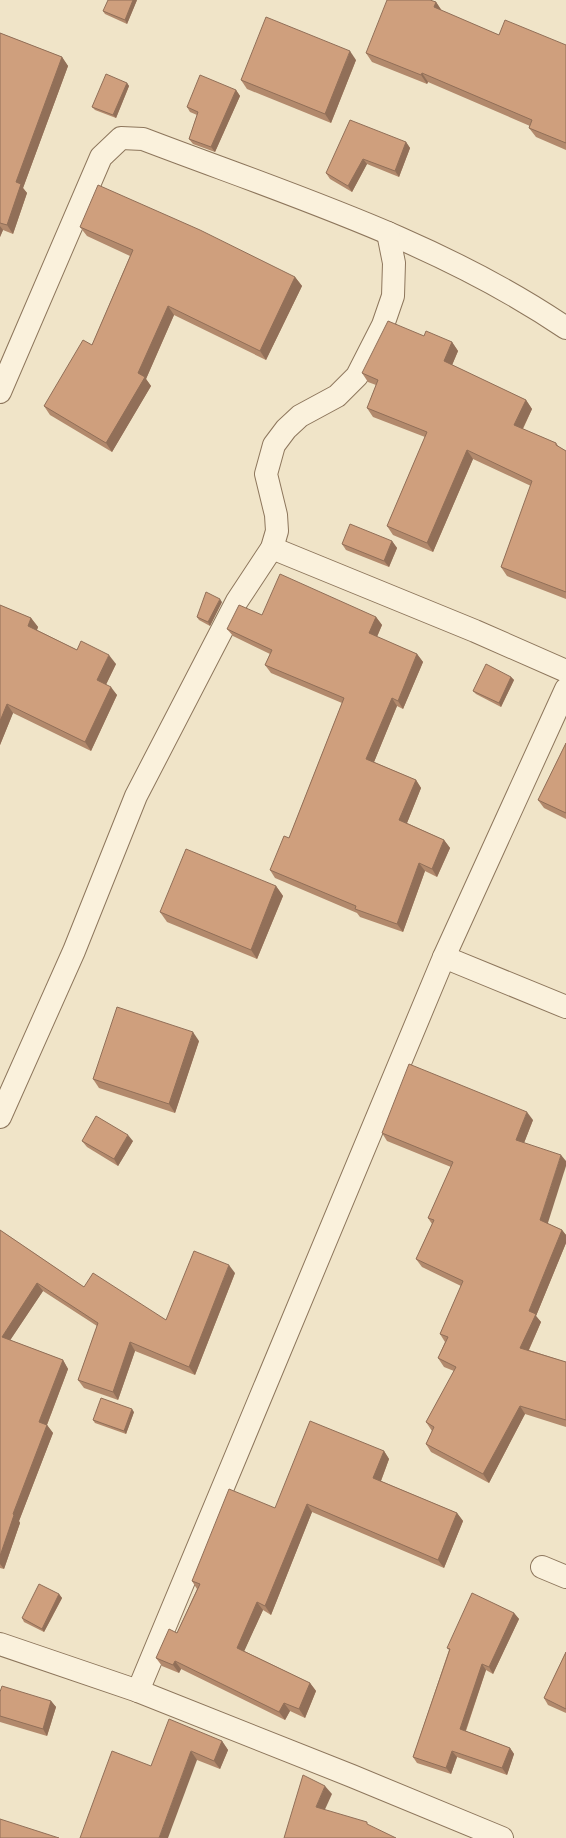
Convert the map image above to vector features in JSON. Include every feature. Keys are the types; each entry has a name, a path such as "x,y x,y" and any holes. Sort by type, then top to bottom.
{"street":[{"path":"0,392 101,157 121,138 143,139 388,233 494,283 566,328"},
{"path":"0,1117 74,951 136,796 236,601 272,548 276,531 276,515 266,474 274,445 286,429 300,416 337,396 357,376 383,325 393,296 394,263 388,233"},
{"path":"272,548 475,631 566,671"},
{"path":"138,1692 444,957 566,689"},
{"path":"444,957 566,1007"},
{"path":"542,1567 566,1577"},
{"path":"0,1644 138,1692 352,1776 502,1838"}],"building":[{"path":"108,0 133,0 125,20 103,11"},
{"path":"387,0 430,0 436,2 434,7 499,35 505,20 566,45 566,143 529,128 532,120 422,73 421,75 366,53"},
{"path":"266,17 350,51 325,114 241,80"},
{"path":"0,33 62,57 16,182 21,184 7,225 0,223"},
{"path":"106,74 127,83 113,115 92,107"},
{"path":"200,75 236,90 211,147 189,139 198,112 187,107"},
{"path":"350,120 406,142 395,171 363,159 348,186 326,173"},
{"path":"98,185 200,230 295,277 260,351 168,306 138,373 145,377 106,443 44,406 83,340 92,345 133,250 80,227"},
{"path":"388,321 424,336 426,331 452,342 444,361 526,400 514,425 556,443 556,445 566,451 566,592 501,567 532,481 467,450 427,543 387,526 427,432 367,408 378,380 362,373"},
{"path":"350,524 392,541 384,561 342,544"},
{"path":"280,574 376,617 369,633 417,654 398,701 392,698 366,759 416,780 399,820 444,840 432,869 419,863 397,924 355,909 356,906 270,870 284,836 289,838 344,698 265,665 272,650 227,629 239,605 262,615"},
{"path":"206,592 220,599 208,622 197,617"},
{"path":"0,605 31,618 28,626 77,650 81,641 109,655 97,680 111,687 85,742 7,704 0,721"},
{"path":"486,664 511,677 499,703 473,691"},
{"path":"566,743 566,813 538,800"},
{"path":"186,849 276,886 251,950 160,912"},
{"path":"117,1007 193,1032 169,1104 93,1079"},
{"path":"409,1064 527,1112 516,1140 561,1155 540,1220 562,1230 529,1311 536,1314 520,1348 566,1362 566,1420 520,1406 483,1474 426,1444 434,1427 426,1422 456,1367 438,1358 448,1337 440,1334 463,1281 416,1259 434,1220 428,1218 453,1162 382,1133"},
{"path":"96,1116 128,1135 114,1159 82,1141"},
{"path":"0,1230 84,1287 93,1273 166,1320 194,1251 229,1265 189,1367 130,1342 113,1392 78,1380 98,1323 37,1283 2,1337 63,1360 39,1422 47,1425 13,1514 14,1515 0,1556"},
{"path":"101,1398 132,1409 124,1431 93,1420"},
{"path":"310,1421 384,1451 373,1478 457,1513 438,1560 307,1504 265,1606 257,1602 237,1648 310,1683 299,1709 284,1703 279,1712 175,1661 173,1665 156,1658 169,1629 177,1633 200,1584 192,1581 229,1489 275,1508"},
{"path":"39,1584 59,1594 42,1629 22,1618"},
{"path":"472,1593 514,1613 489,1667 482,1664 460,1729 510,1748 502,1768 452,1751 446,1768 413,1757 450,1649 447,1648"},
{"path":"566,1652 566,1709 544,1698"},
{"path":"2,1686 51,1701 43,1729 0,1716 0,1692"},
{"path":"169,1719 222,1741 214,1761 191,1751 159,1838 80,1838 112,1751 151,1766"},
{"path":"303,1775 325,1786 316,1807 367,1822 367,1824 396,1838 284,1838"},
{"path":"0,1819 59,1838 0,1838"}]}
